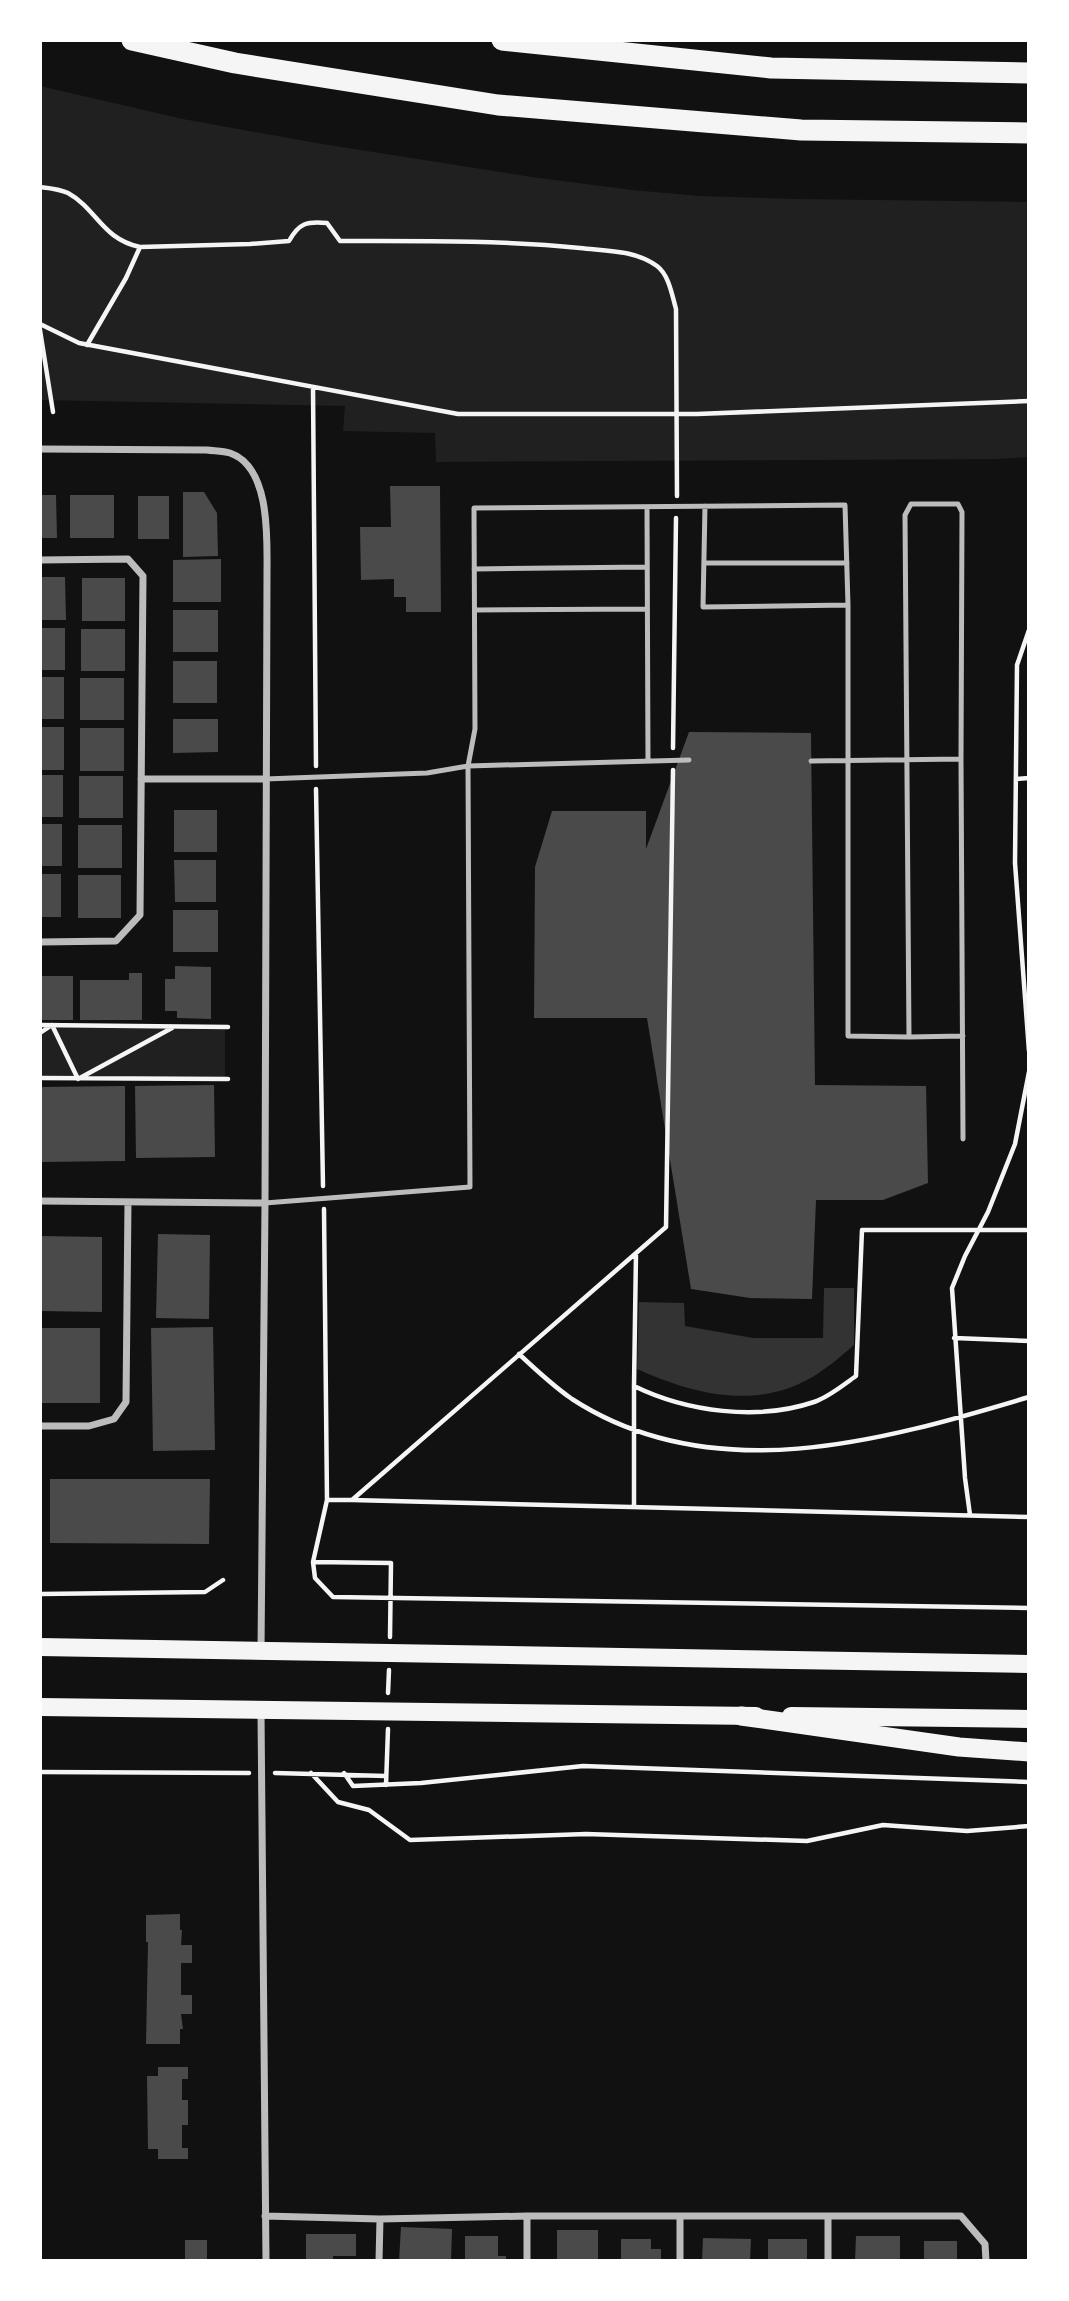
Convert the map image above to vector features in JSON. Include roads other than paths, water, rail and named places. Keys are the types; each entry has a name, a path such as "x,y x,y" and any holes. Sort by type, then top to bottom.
{"highway":[{"path":"132,40 234,63 498,105 801,130 1029,133"},
{"path":"502,40 771,68 1029,73"},
{"path":"741,1716 959,1747 1029,1752"}],"main road":[{"path":"40,1647 1029,1664"},
{"path":"40,1707 1029,1719"}],"street":[{"path":"40,449 231,453 256,477 263,505 267,544 261,1652"},
{"path":"40,560 128,559 143,576 140,915 116,941 40,942"},
{"path":"141,779 265,779"},
{"path":"40,1200 265,1203"},
{"path":"40,1426 89,1426 114,1419 126,1402 128,1202"},
{"path":"261,1709 266,2261"},
{"path":"265,2216 380,2219 527,2216 961,2216 985,2244 986,2261"},
{"path":"527,2216 527,2261"},
{"path":"680,2216 680,2261"},
{"path":"828,2216 828,2261"},
{"path":"379,2261 380,2219"}],"lane":[{"path":"908,1037 905,514 911,504 958,504 962,512 963,1139"},
{"path":"265,1203 470,1187 468,766 475,729 474,508 845,505 848,605 848,1036 963,1036"},
{"path":"705,506 703,607 848,605"},
{"path":"647,507 648,761"},
{"path":"704,563 847,563"},
{"path":"474,569 648,567"},
{"path":"475,610 648,609"},
{"path":"811,761 961,759"},
{"path":"265,779 427,773 468,766 689,760"}]}
